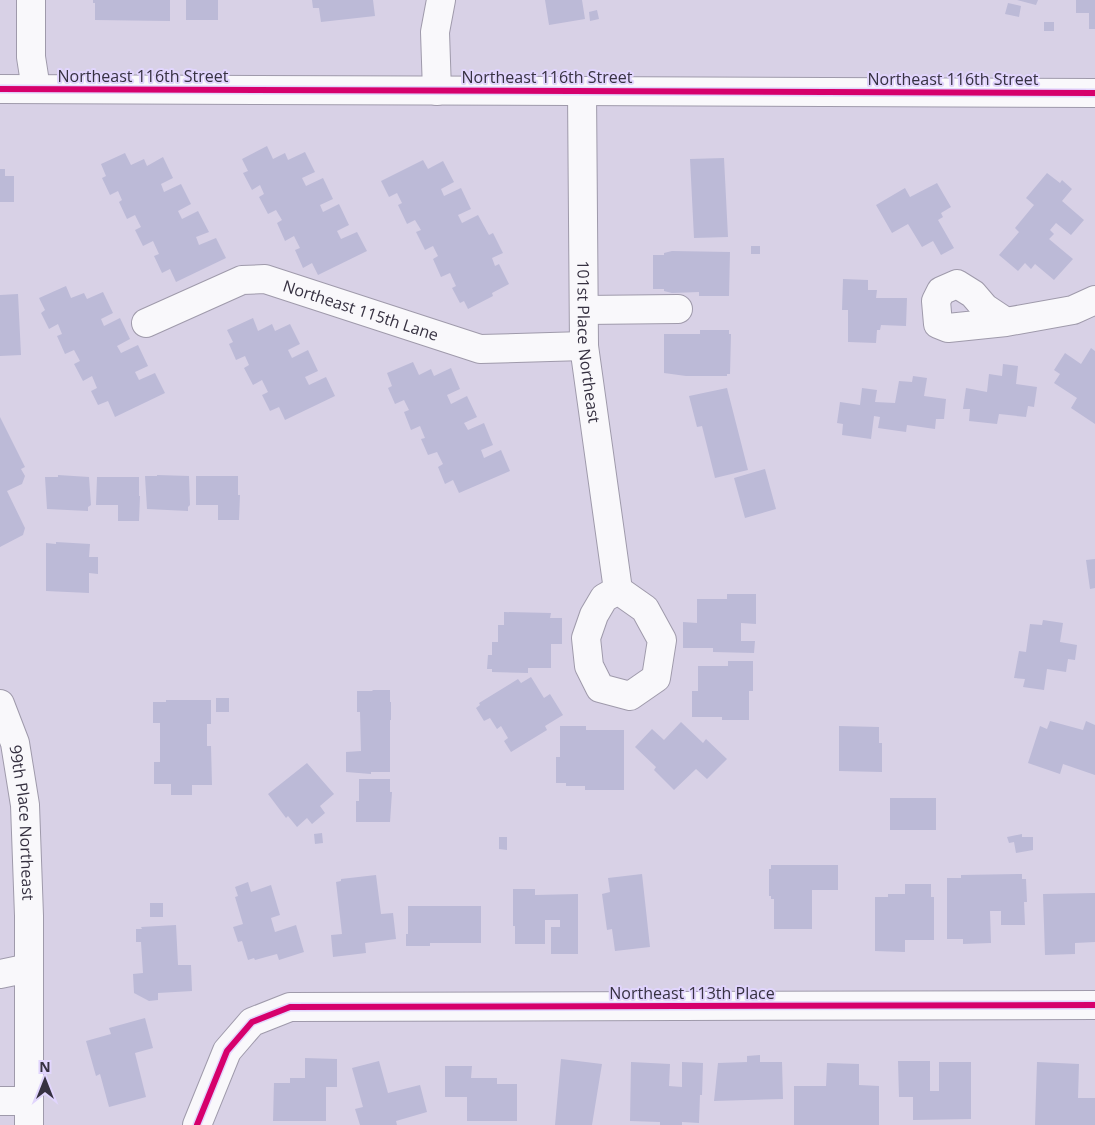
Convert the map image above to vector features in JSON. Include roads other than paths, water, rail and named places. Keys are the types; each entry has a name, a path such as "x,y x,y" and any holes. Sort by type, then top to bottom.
{"street":[{"path":"31,0 31,57 36,89"},
{"path":"437,91 435,32 441,0"},
{"name":"Northeast 116th Street","path":"0,89 1095,93"},
{"name":"101st Place Northeast","path":"582,91 584,346 618,590"},
{"name":"Northeast 115th Lane","path":"146,323 242,280 265,279 480,349 584,346"},
{"path":"1006,322 1073,310 1095,300"},
{"path":"584,310 678,309"},
{"name":"99th Place Northeast","path":"0,704 16,743 26,805 29,916 29,1113"},
{"path":"0,974 29,968"},
{"name":"Northeast 113th Place","path":"197,1125 227,1051 252,1022 290,1008 1095,1005"},
{"path":"0,1100 29,1113"}]}
